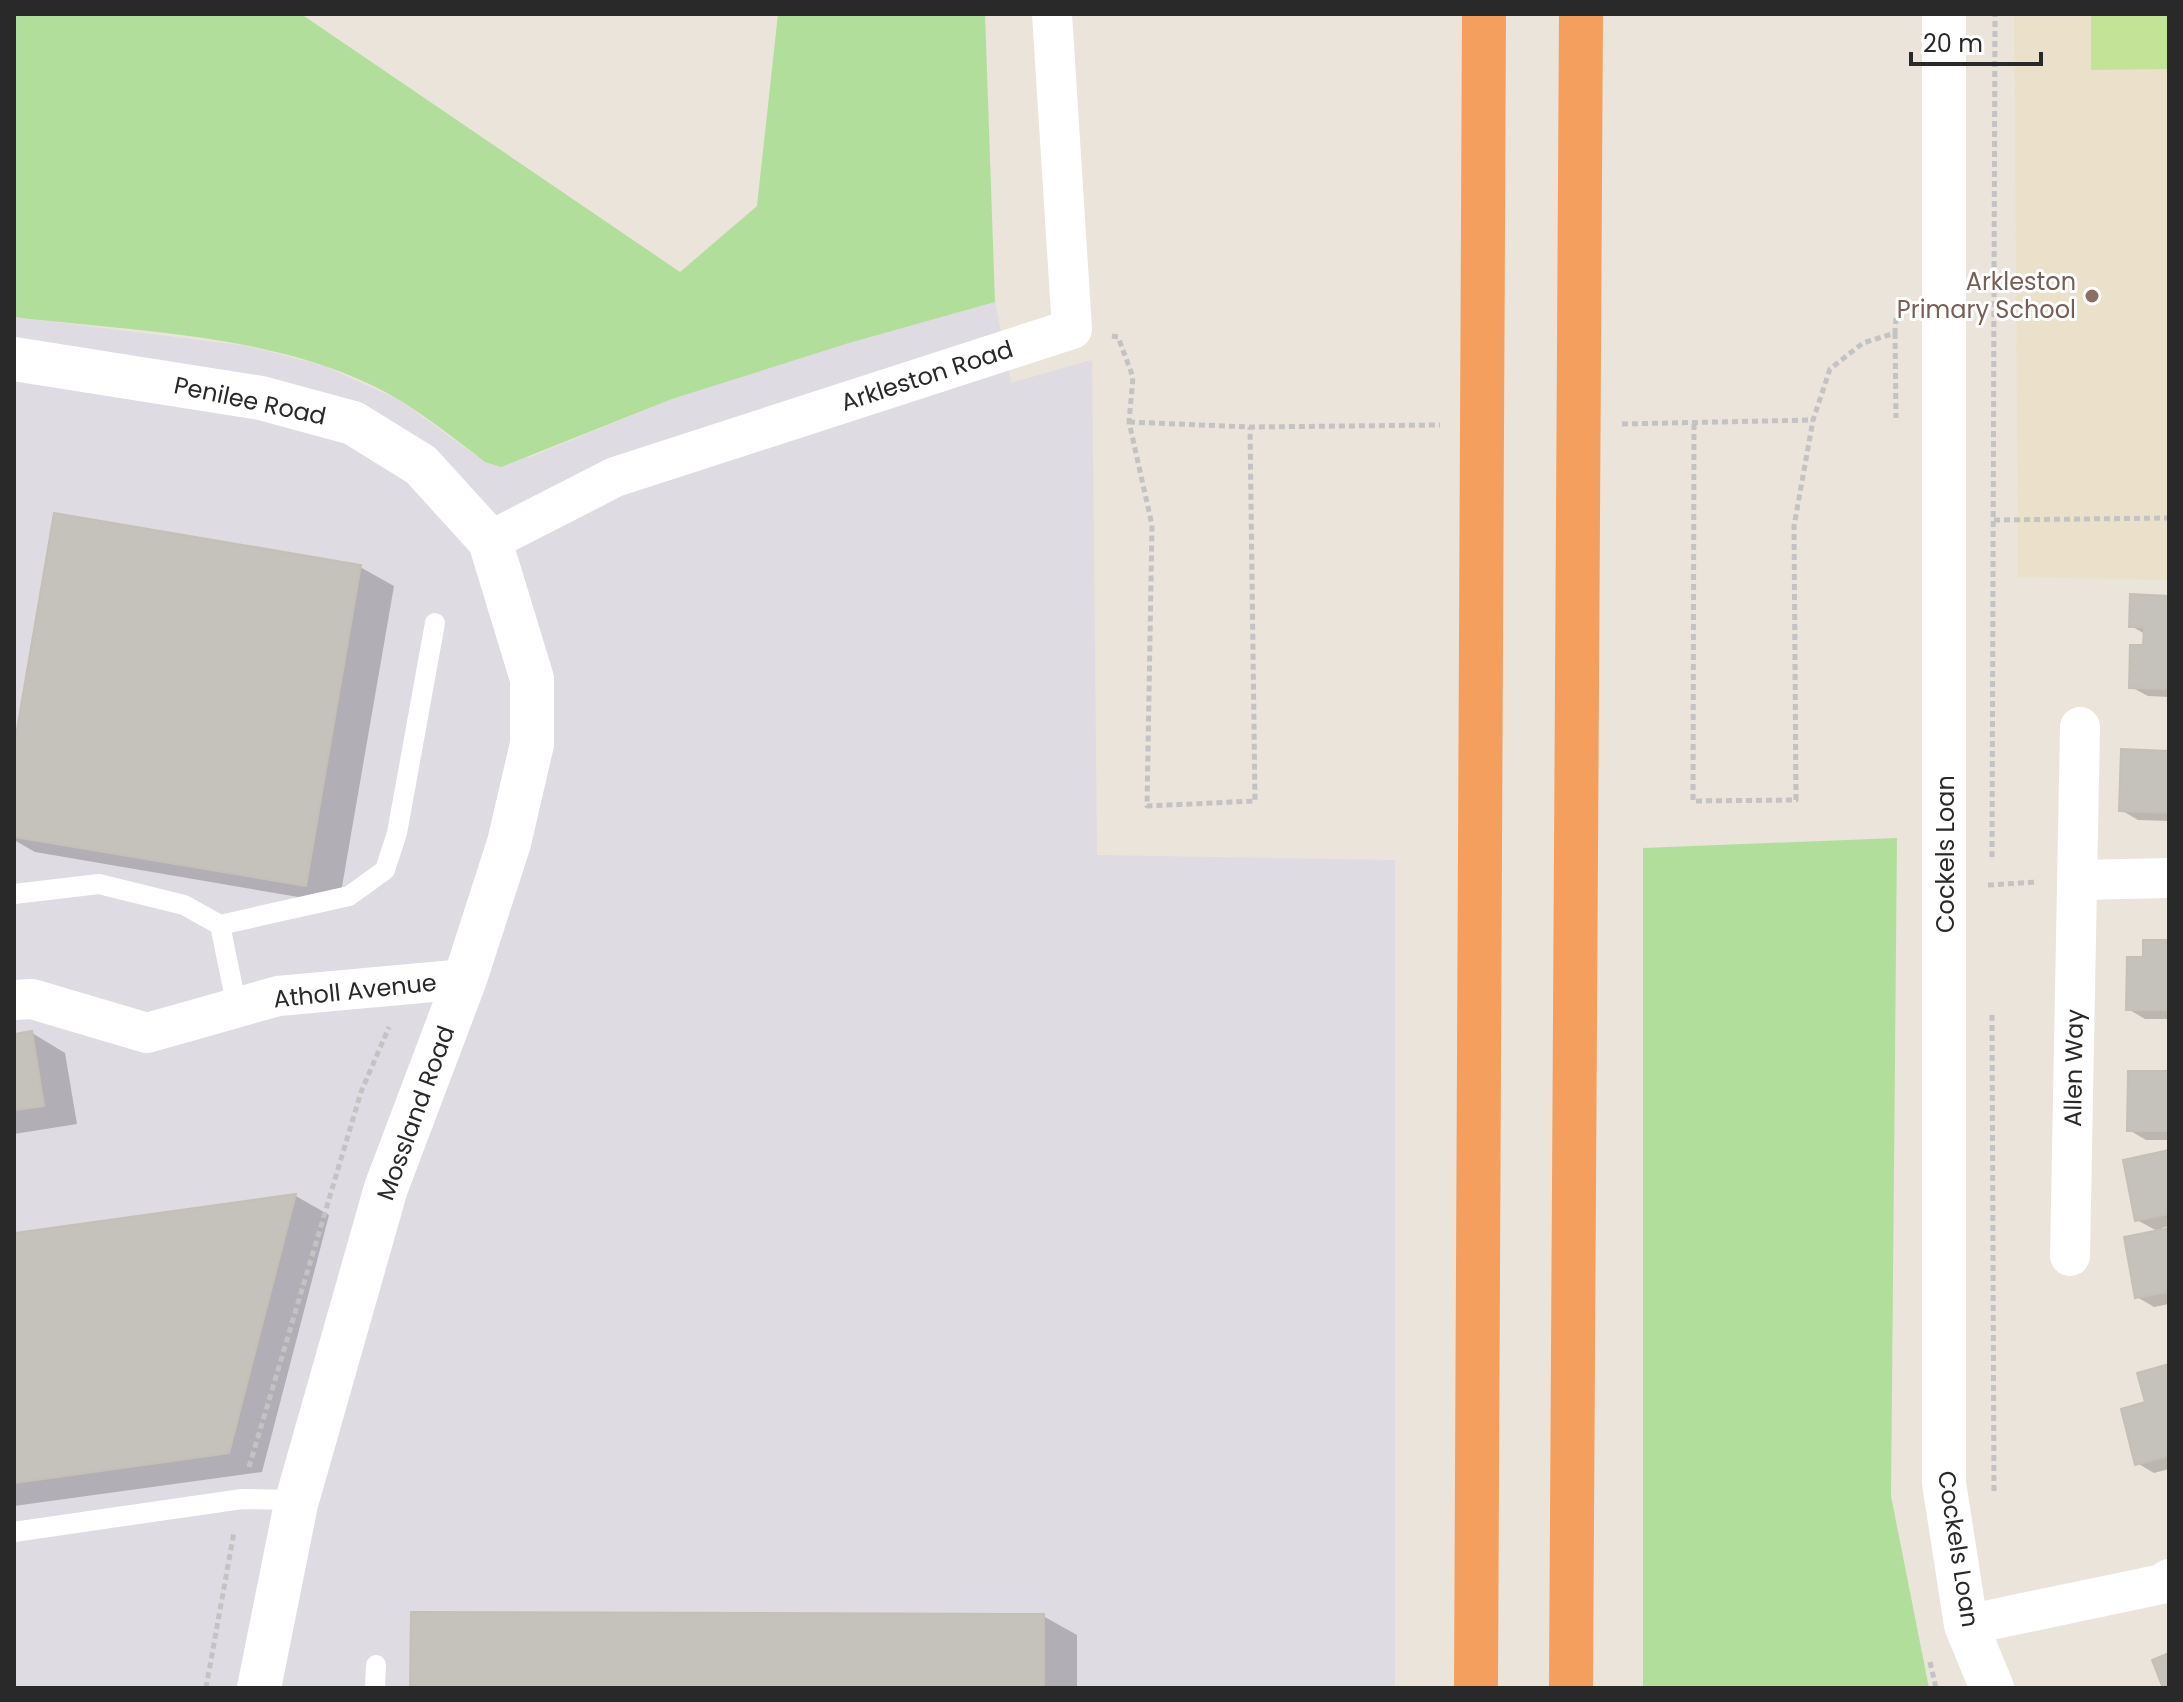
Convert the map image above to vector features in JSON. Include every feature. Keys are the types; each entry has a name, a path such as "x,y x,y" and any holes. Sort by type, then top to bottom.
{"highway":[{"path":"1476,1688 1484,14"},
{"path":"1571,1688 1581,14"}],"street":[{"path":"1052,14 1072,329"},
{"name":"Cockels Loan","path":"1944,14 1947,887 1944,1483 1966,1625 1992,1688"},
{"name":"Arkleston Road","path":"490,541 615,477 1072,329"},
{"name":"Penilee Road","path":"14,359 261,398 353,423 421,465 490,541"},
{"name":"Mossland Road","path":"259,1688 297,1500 386,1188 465,979 509,843 532,744 532,679 490,541"},
{"name":"Allen Way","path":"2070,1256 2080,727"},
{"path":"2079,880 2169,878"},
{"name":"Atholl Avenue","path":"14,1000 32,999 147,1033 278,996 465,979"},
{"path":"1966,1625 2162,1584 2169,1579"}],"lane":[{"path":"14,894 99,884 184,905 220,925 349,896 385,870 397,833 435,623"},
{"path":"220,925 237,1008"},
{"path":"14,1532 242,1499 297,1500"},
{"path":"375,1688 376,1665"}],"path":[{"path":"1992,901 1996,519 1995,14"},
{"path":"1813,420 1694,424 1693,801 1796,800 1794,526 1813,420 1830,369 1863,343 1895,333 1898,302"},
{"path":"1072,329 1118,337 1133,377 1129,422 1152,525 1147,806 1255,801 1250,427 1129,422"},
{"path":"1946,527 1996,519 2169,518"},
{"path":"1947,887 2079,880"},
{"path":"206,1688 255,1436 302,1295 361,1092 407,985"},
{"path":"1992,1011 1994,1501"}],"shaded area":[{"name":"Arkleston Primary School","path":"2014,14 2169,14 2169,580 2018,577"},
{"path":"995,302 1011,383 1092,360 1097,855 1395,860 1395,1688 14,1688 14,317 247,346 324,366 399,400 485,462 531,457 672,399 849,343"}],"green space":[{"path":"14,14 301,14 680,272 757,206 778,14 985,14 995,302 849,343 672,399 501,467 485,462 401,401 358,379 312,362 213,340 14,317"},
{"path":"2091,14 2169,14 2169,69 2091,70"},
{"path":"1897,838 1891,1496 1929,1688 1643,1688 1643,848"}],"building":[{"path":"54,513 361,565 306,886 14,837 14,747"},
{"path":"2130,594 2169,596 2169,689 2129,688 2130,645 2143,645 2144,627 2129,627"},
{"path":"2121,749 2169,751 2169,813 2119,811"},
{"path":"2143,940 2169,940 2169,1010 2126,1010 2127,957 2143,957"},
{"path":"32,1031 44,1106 14,1110 14,1034"},
{"path":"2128,1071 2169,1071 2169,1131 2127,1131"},
{"path":"2169,1150 2169,1214 2135,1221 2123,1160"},
{"path":"296,1194 229,1453 14,1483 14,1233"},
{"path":"2169,1228 2169,1292 2135,1298 2124,1237"},
{"path":"2169,1364 2169,1456 2135,1465 2121,1409 2145,1402 2137,1373"},
{"path":"411,1612 1044,1614 1044,1688 410,1688"},
{"path":"2169,1653 2169,1688 2163,1688 2152,1660"}],"place":[{"name":"Arkleston Primary School","path":"2092,296"}]}
